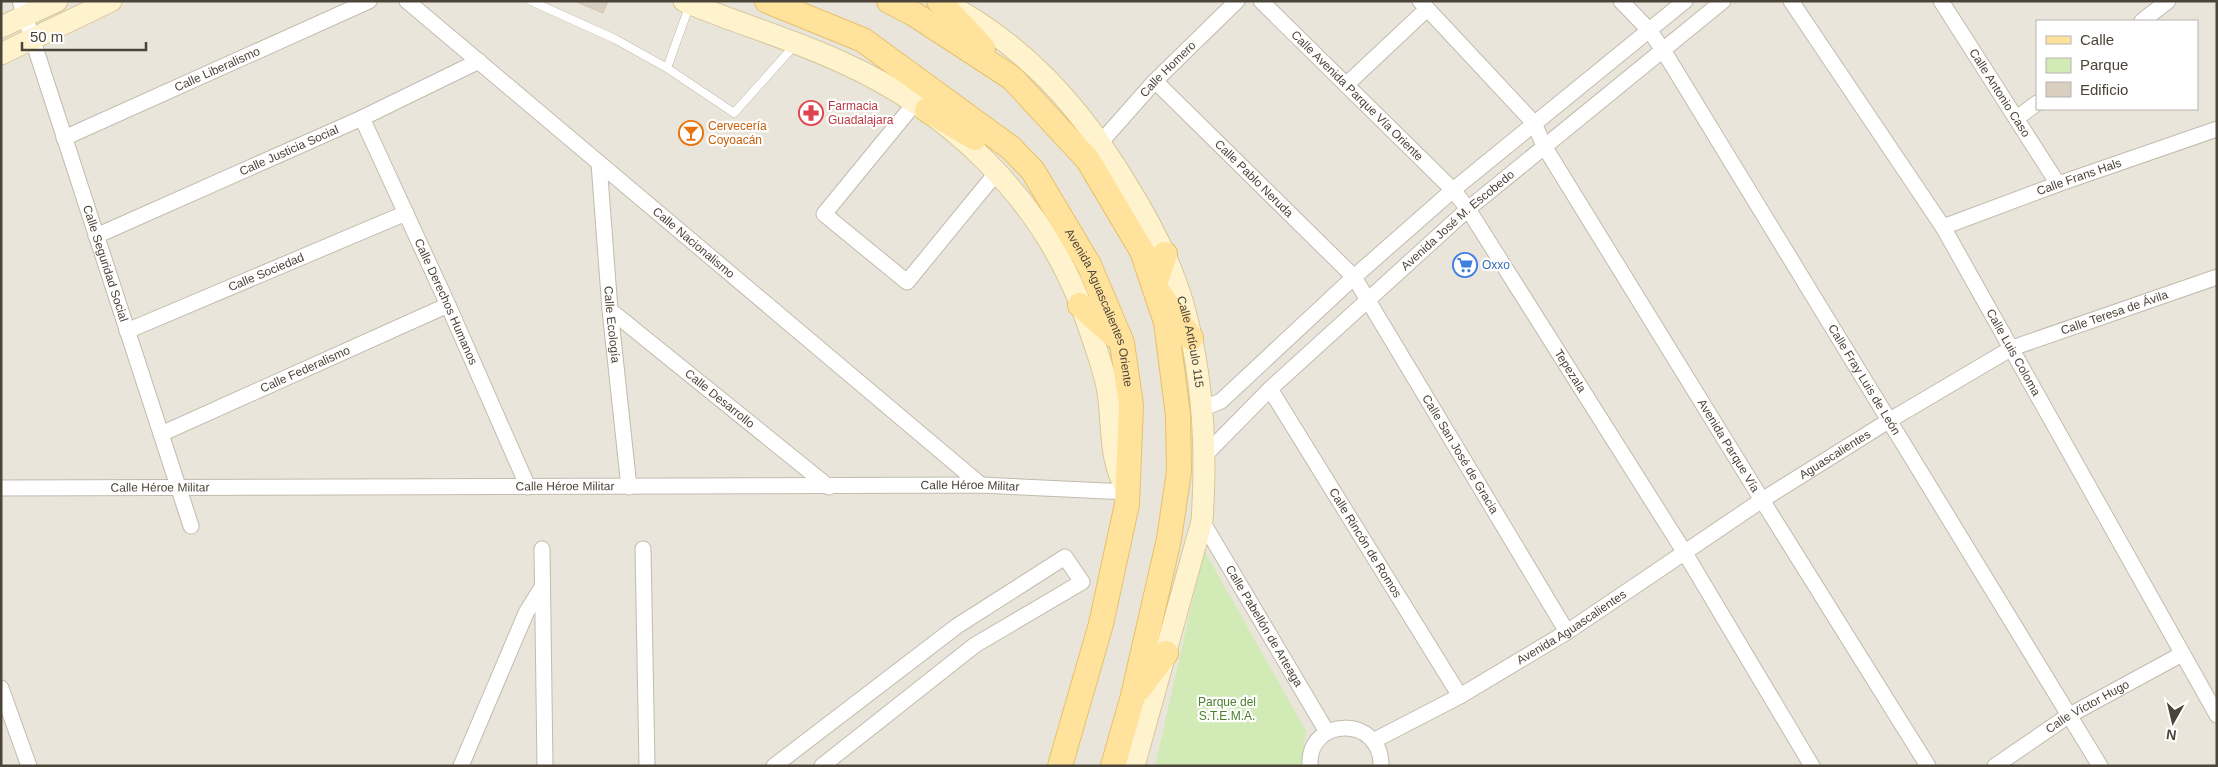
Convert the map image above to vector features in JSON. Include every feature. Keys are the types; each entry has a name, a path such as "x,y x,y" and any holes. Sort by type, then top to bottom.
{"main road":[{"name":"Avenida Aguascalientes Oriente","path":"766,1 863,40 1011,148 1032,170 1089,265 1122,343 1131,405 1127,504 1101,624 1060,766"},
{"path":"889,1 914,14 1012,78"},
{"path":"938,1 1088,160 1142,251 1166,322 1178,415 1179,471 1169,539 1133,696 1113,766"},
{"path":"921,107 1032,170"},
{"path":"1154,286 1165,254"},
{"path":"1154,286 1192,338"},
{"path":"1080,305 1122,343"},
{"path":"1133,696 1166,652"}],"street":[{"path":"1,28 22,9 57,1"},
{"path":"1,54 111,1"},
{"name":"Calle Liberalismo","path":"64,138 369,1"},
{"name":"Calle Nacionalismo","path":"407,1 981,485"},
{"name":"Calle Artículo 115","path":"942,1 975,18 1013,47 1053,84 1101,142 1154,228 1183,304 1192,338 1202,410 1205,455 1202,521 1134,766"},
{"name":"Calle Homero","path":"1101,142 1155,81 1237,1"},
{"name":"Calle Avenida Parque Vía Oriente","path":"1261,1 1453,190"},
{"name":"Calle Fray Luis de León","path":"1621,1 1649,30 1663,50 2100,766"},
{"name":"Avenida José M. Escobedo","path":"1202,410 1221,401 1354,276 1453,190 1685,1"},
{"name":"Avenida José M. Escobedo","path":"1205,455 1270,389 1468,209 1723,1"},
{"name":"Calle Luis Coloma","path":"1791,1 1943,227 2217,715"},
{"path":"2143,20 2168,1"},
{"path":"687,3 839,60 891,86 963,139 997,172 1040,227 1080,305 1099,357 1107,388 1112,449 1119,477 1128,492"},
{"name":"Calle Antonio Caso","path":"1945,3 2058,184"},
{"path":"1346,85 1424,5"},
{"name":"Avenida Parque Vía","path":"1424,5 1534,123 1544,146 1928,766"},
{"name":"Calle Seguridad Social","path":"22,9 191,526"},
{"name":"Calle Justicia Social","path":"96,236 362,118 479,61"},
{"name":"Calle Pablo Neruda","path":"1155,81 1354,276"},
{"path":"2017,118 2036,104"},
{"path":"921,107 824,214 907,282 997,172"},
{"name":"Calle Derechos Humanos","path":"362,118 528,487"},
{"name":"Calle Frans Hals","path":"1943,227 2058,184 2217,129"},
{"name":"Calle Ecología","path":"599,163 610,310 629,487"},
{"name":"Tepezala","path":"1453,190 1468,209 1685,552"},
{"name":"Calle Sociedad","path":"127,331 406,213"},
{"name":"Calle San José de Gracia","path":"1354,276 1566,632"},
{"name":"Calle Teresa de Ávila","path":"2012,348 2217,277"},
{"name":"Calle Federalismo","path":"161,434 448,306"},
{"name":"Calle Desarrollo","path":"610,310 829,487"},
{"name":"Aguascalientes","path":"1762,500 1890,420 2012,348"},
{"name":"Calle Rincón de Romos","path":"1270,389 1460,696"},
{"name":"Calle Héroe Militar","path":"1,488 179,489 981,485 1128,492"},
{"name":"Avenida Aguascalientes","path":"1373,741 1460,696 1566,632 1762,500"},
{"name":"Calle Pabellón de Arteaga","path":"1202,521 1327,732"},
{"path":"643,549 647,766"},
{"path":"542,550 545,766"},
{"path":"1685,552 1812,766"},
{"path":"774,766 958,626 1064,557 1082,582 975,645 822,766"},
{"path":"461,766 526,613 542,587"},
{"path":"958,626 975,645"},
{"name":"Calle Víctor Hugo","path":"1995,766 2068,716 2182,654"},
{"path":"1,688 28,766"},
{"path":"1310,766 1312,749 1318,739 1336,728 1357,729 1373,741 1379,749 1381,766"}],"lane":[{"path":"531,1 615,39 667,68 734,113 796,44"},
{"path":"667,68 687,3"}],"shaded area":[{"path":"1,1 2217,1 2217,766 1,766"}],"green space":[{"name":"Parque del S.T.E.M.A.","path":"1204,550 1306,731 1301,766 1155,766"}],"building":[{"path":"574,1 608,1 603,13"}],"place":[{"name":"Farmacia Guadalajara","path":"811,113"},
{"name":"Cervecería Coyoacán","path":"691,133"},
{"name":"Oxxo","path":"1465,265"}]}
